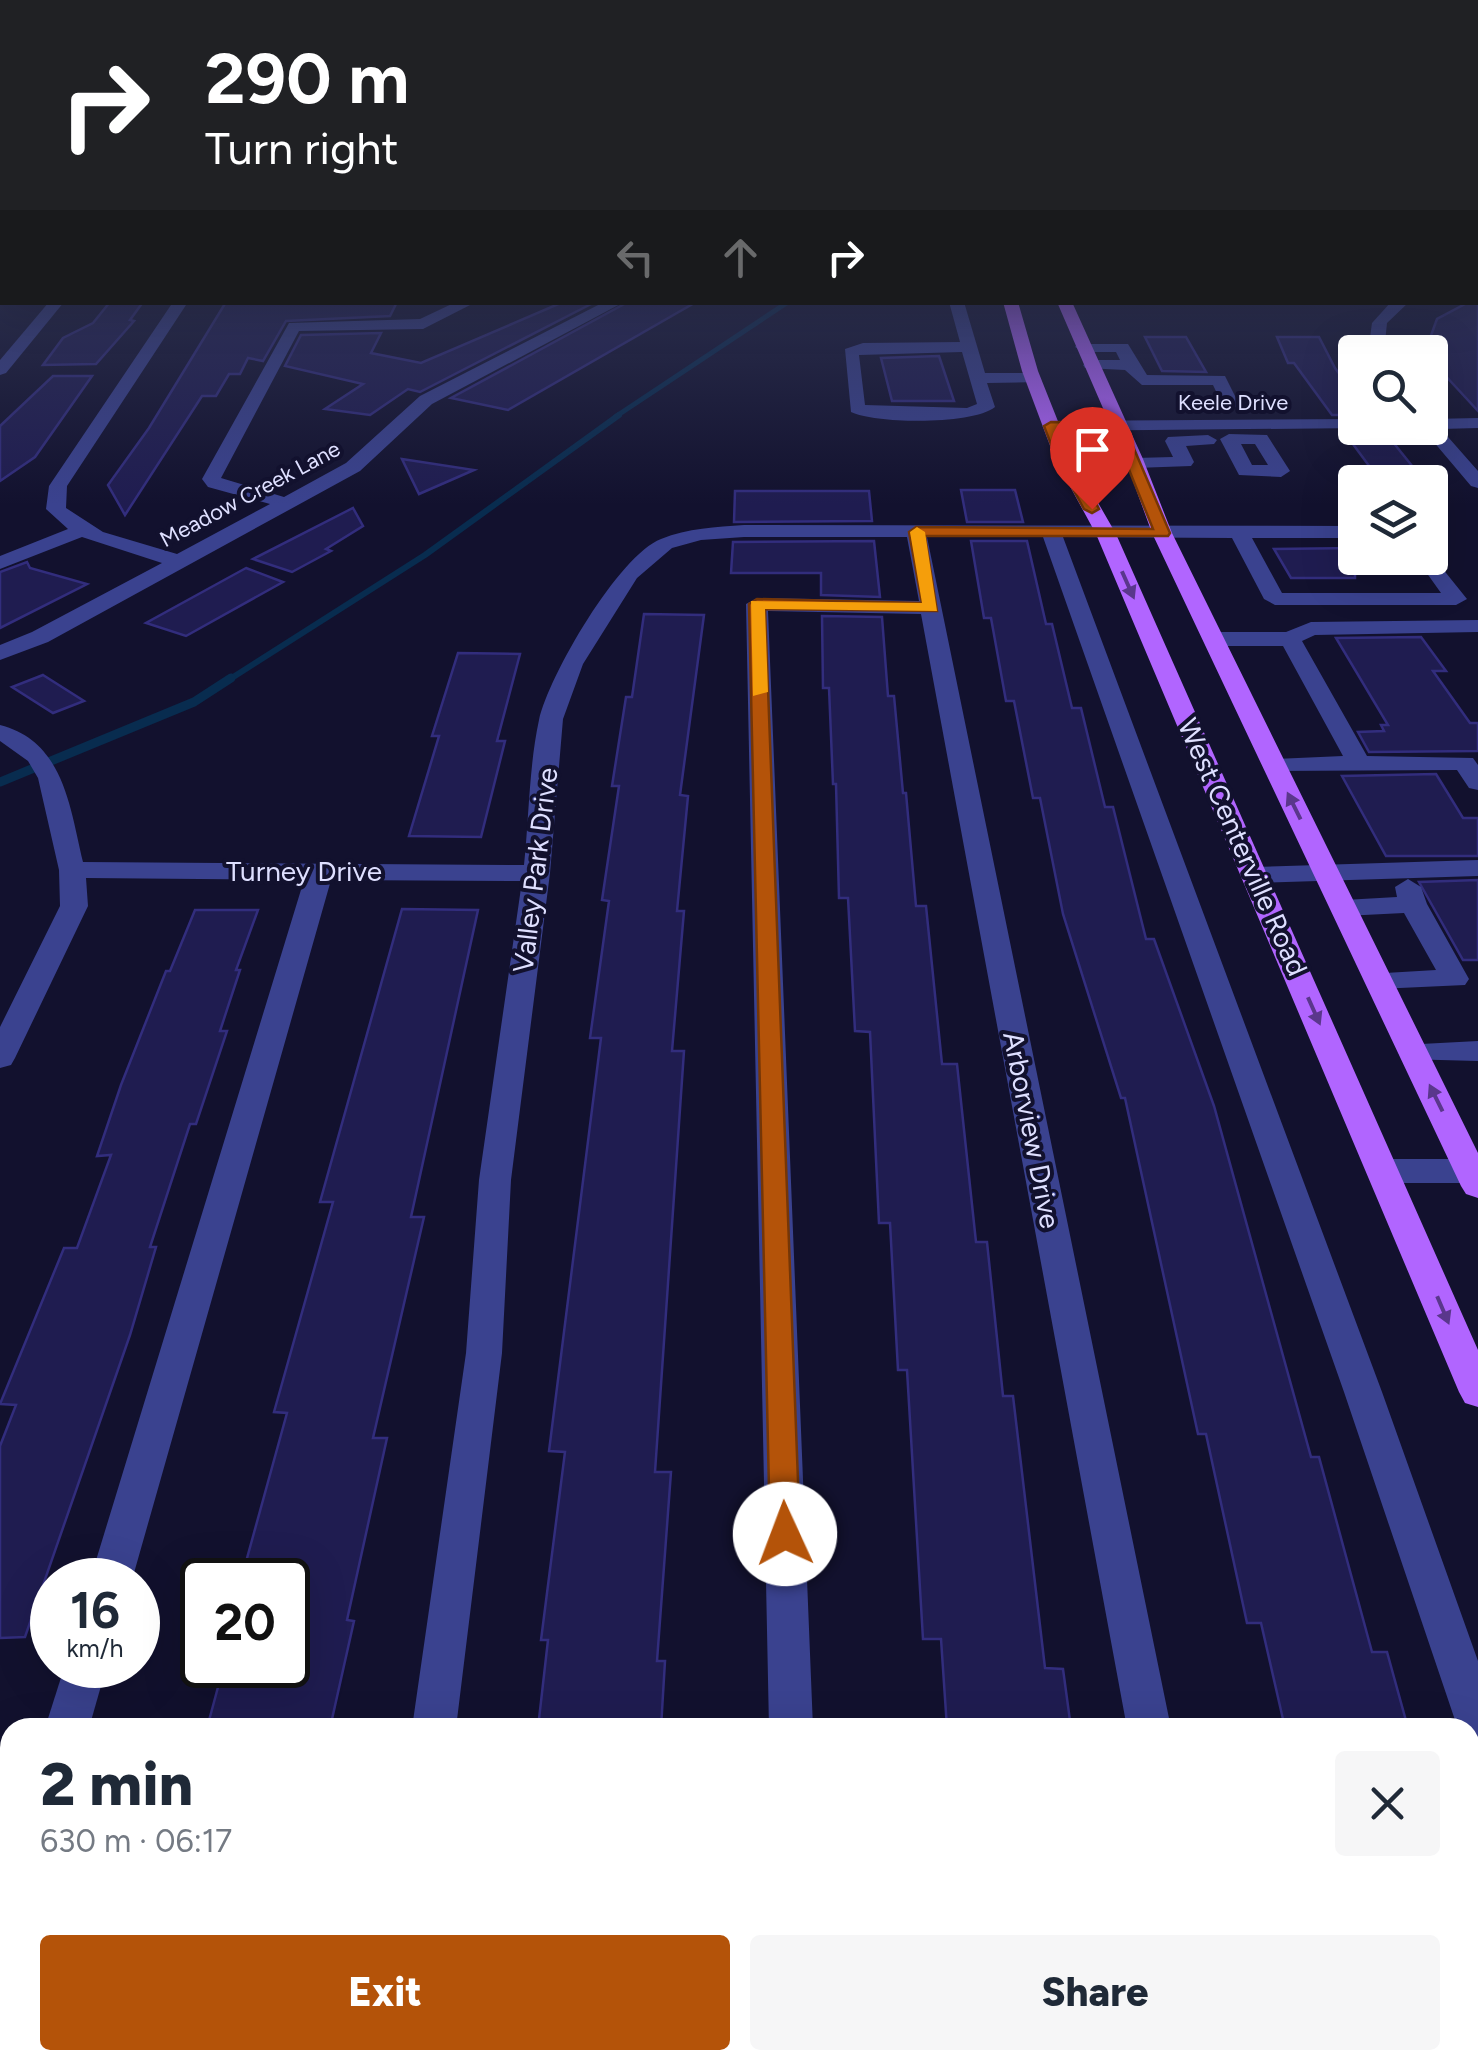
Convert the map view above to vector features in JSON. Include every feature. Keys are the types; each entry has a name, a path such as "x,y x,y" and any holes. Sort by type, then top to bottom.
{"main road":[{"name":"West Centerville Road","path":"1013,312 1032,378 1064,460 1106,534 1478,1392"},
{"path":"1068,312 1136,463 1162,533 1476,1176"}],"street":[{"path":"0,370 49,312"},
{"path":"175,312 58,486 56,509 98,539 176,560"},
{"path":"282,502 215,483 212,478 294,326 423,324 449,312"},
{"name":"Meadow Creek Lane","path":"0,654 40,637 282,502 353,467 426,400 598,312"},
{"path":"959,312 969,346 986,408 969,413 868,413 857,408 851,352 969,346"},
{"path":"1375,335 1374,328 1389,312"},
{"path":"1083,347 1122,347 1160,425"},
{"path":"1094,372 1130,365"},
{"path":"1094,372 1147,393 1231,406"},
{"path":"978,378 1032,378"},
{"path":"1110,407 1147,393 1219,380 1243,425"},
{"name":"Keele Drive","path":"1051,426 1160,425 1224,432 1243,425 1338,424"},
{"path":"1448,425 1478,424"},
{"path":"1136,463 1186,462 1174,440 1224,432"},
{"path":"1446,445 1478,482"},
{"path":"0,563 82,530"},
{"name":"Arborview Drive","path":"916,532 1148,1718"},
{"name":"Valley Park Drive","path":"435,1718 484,1353 495,1180 536,874 552,718 572,664 629,574 665,544 700,534 1338,532"},
{"path":"1050,533 1363,1392 1476,1718"},
{"path":"1239,533 1276,599 1456,599 1438,575"},
{"path":"791,1718 757,604 931,608"},
{"path":"1214,639 1290,638 1311,629 1478,626"},
{"path":"1290,638 1359,763"},
{"path":"0,1058 74,906 72,870 50,778 36,757 8,736"},
{"path":"1275,766 1464,763 1478,783"},
{"path":"1255,875 1478,868"},
{"name":"Turney Drive","path":"72,870 536,874"},
{"path":"1378,980 1455,979 1413,904 1403,870"},
{"path":"117,1558 320,871"},
{"path":"1344,908 1413,904"},
{"path":"1413,1052 1478,1050"},
{"path":"1384,1172 1476,1176"},
{"path":"71,1718 79,1688"}],"building":[{"path":"102,312 136,312 130,320 134,321 96,364 43,365 63,338 93,323"},
{"path":"220,312 392,312 390,316 286,321 263,361 248,358 240,374 229,374 216,396 202,396 125,515 108,485 149,428"},
{"path":"541,312 577,312 420,392 408,389 370,415 325,409 363,384 285,366 301,335 381,333 371,353 421,363"},
{"path":"610,312 679,312 508,410 451,398"},
{"path":"1451,312 1478,312 1478,411 1448,378 1448,335 1431,335 1437,319"},
{"path":"1145,337 1186,337 1206,372 1162,371"},
{"path":"1277,337 1319,337 1338,372 1338,415 1332,415 1294,363 1288,363"},
{"path":"939,356 954,401 892,401 881,358"},
{"path":"53,376 92,376 35,457 0,481 0,426"},
{"path":"1354,445 1395,445 1411,465 1368,465"},
{"path":"402,459 474,470 419,494"},
{"path":"961,490 1015,490 1023,522 967,522"},
{"path":"735,491 869,491 872,521 734,522"},
{"path":"353,508 363,526 326,549 331,551 292,572 253,559"},
{"path":"874,541 880,597 821,595 821,573 731,573 733,542"},
{"path":"971,541 1027,541 1046,624 1052,624 1072,708 1081,708 1105,807 1113,807 1146,939 1154,939 1214,1106 1311,1457 1319,1457 1372,1652 1387,1652 1405,1718 1283,1718 1261,1623 1247,1623 1206,1434 1198,1434 1125,1098 1121,1098 1063,914 1040,798 1033,798 1014,701 1006,701 991,618 984,618"},
{"path":"1338,548 1338,575 1355,578 1291,578 1274,549"},
{"path":"27,562 30,568 87,584 0,628 0,572"},
{"path":"246,568 283,582 186,636 146,623"},
{"path":"644,614 704,615 680,795 688,796 677,911 684,911 672,1051 684,1051 655,1472 671,1472 657,1661 665,1661 662,1718 539,1718 548,1640 541,1640 565,1452 549,1451 601,1038 590,1038 609,901 602,900 619,786 612,786 626,697 632,697"},
{"path":"822,616 882,617 888,696 894,696 906,793 916,906 926,906 942,1064 957,1064 976,1242 987,1242 1003,1396 1013,1396 1045,1668 1063,1669 1070,1718 946,1718 941,1639 923,1639 907,1370 898,1370 890,1223 879,1223 870,1032 855,1031 848,898 839,898 829,688 823,688"},
{"path":"1421,637 1446,671 1433,671 1470,723 1478,723 1478,751 1369,752 1358,732 1384,731 1381,725 1388,725 1336,638"},
{"path":"458,653 520,654 497,741 505,741 481,837 409,836 439,736 432,736"},
{"path":"43,675 84,701 53,713 12,687"},
{"path":"1436,774 1463,818 1478,818 1478,856 1386,856 1342,776"},
{"path":"1478,880 1478,960 1463,960 1419,882"},
{"path":"402,909 478,910 411,1217 424,1217 373,1438 387,1438 347,1620 354,1621 332,1718 210,1718 218,1688 310,1688 310,1558 247,1558 287,1413 274,1412 333,1202 320,1202"},
{"path":"195,910 258,910 236,970 240,970 220,1031 227,1031 196,1124 190,1124 150,1247 156,1247 130,1335 52,1558 30,1558 30,1623 25,1637 0,1638 0,1446 16,1405 0,1404 64,1248 77,1248 111,1155 97,1156 121,1085 166,971 170,971"}],"waterway":[{"path":"615,417 774,312"},
{"path":"227,681 425,555 619,415"},
{"path":"0,782 194,702 231,678"}],"slow traffic":[{"path":"760,692 757,604 931,608 917,532"}],"route":[{"path":"785,1534 757,604 931,608 916,532 1162,533 1118,426 1051,426 1064,460 1092,509"}]}
